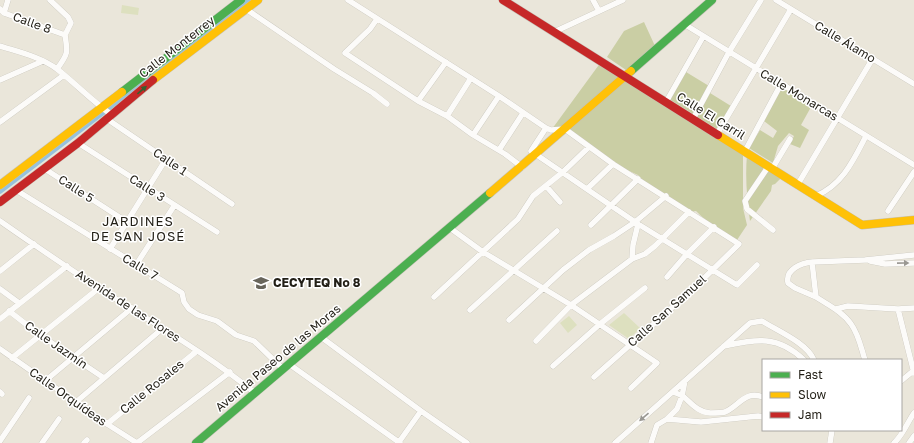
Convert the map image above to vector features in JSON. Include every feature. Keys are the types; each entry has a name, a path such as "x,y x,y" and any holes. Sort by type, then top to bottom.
{"main road":[{"name":"Calle Monterrey","path":"0,185 241,0"},
{"name":"Calle Monterrey","path":"0,202 45,169 151,82 258,0"},
{"name":"Calle El Carril","path":"503,0 862,225 914,220"},
{"name":"Avenida Paseo de las Moras","path":"196,443 522,167 712,0"}],"street":[{"path":"2,11 8,0"},
{"path":"51,0 70,20 71,23 65,35 68,51 56,69"},
{"path":"348,0 499,96 546,128 551,130 565,129 589,148 613,164 714,227 667,277"},
{"path":"593,0 599,11"},
{"path":"554,32 623,0"},
{"path":"693,119 729,52 761,0"},
{"name":"Calle Álamo","path":"776,0 914,84"},
{"path":"246,9 334,69 373,93 387,104"},
{"path":"717,134 792,9"},
{"name":"Calle 8","path":"2,11 65,35"},
{"path":"377,19 370,29 345,53 418,101 447,116 522,167"},
{"name":"Calle Monarcas","path":"684,24 914,165"},
{"path":"666,102 703,37"},
{"name":"Calle 1","path":"0,46 43,61 56,69 110,116 166,159 232,204"},
{"path":"798,184 873,58"},
{"path":"1,80 43,61"},
{"path":"418,101 446,62"},
{"path":"0,122 64,75"},
{"path":"447,116 471,78"},
{"path":"745,151 781,84"},
{"path":"473,135 499,96"},
{"path":"499,150 523,113"},
{"path":"546,128 531,151 637,223 737,285 757,265"},
{"path":"816,196 826,192 839,181 854,159 866,136"},
{"path":"773,230 747,209 745,201 766,170 770,167 790,139"},
{"name":"Calle 3","path":"78,143 174,206 217,232"},
{"path":"434,297 518,219 533,196 563,172 589,148"},
{"path":"110,249 166,159"},
{"path":"587,189 613,164"},
{"name":"Calle 5","path":"45,169 127,222"},
{"path":"888,210 914,172"},
{"path":"591,226 633,186 638,179"},
{"path":"546,186 560,202"},
{"name":"Calle 7","path":"16,190 182,293 184,302 189,310 198,315 217,321 236,334 254,341 286,367"},
{"path":"509,320 563,270 589,250 637,223 666,196"},
{"path":"136,265 174,206"},
{"path":"536,341 571,305 632,259 645,254 664,239 689,212"},
{"path":"632,259 637,223"},
{"name":"Avenida de las Flores","path":"1,224 230,372 255,393"},
{"name":"Calle San Samuel","path":"594,377 713,270 739,244 714,227"},
{"path":"450,228 483,252 571,305 657,363 631,388"},
{"path":"470,310 557,231"},
{"path":"0,271 34,244"},
{"path":"865,359 851,324 836,309 816,297 795,288 788,282 787,278 796,267 805,263 865,260 914,255"},
{"path":"865,260 884,264 914,263"},
{"path":"812,262 816,297"},
{"path":"0,319 67,266"},
{"path":"12,358 99,288"},
{"path":"553,366 600,324 645,288"},
{"path":"0,290 19,303"},
{"path":"836,309 848,306 898,309 914,308"},
{"path":"45,380 132,308"},
{"path":"898,309 914,372 902,380"},
{"name":"Calle Jazmín","path":"9,311 40,335 104,378"},
{"path":"614,443 750,323 762,321 811,353 814,359"},
{"path":"76,402 163,328"},
{"path":"741,331 746,341"},
{"path":"779,343 783,334"},
{"path":"321,337 467,443"},
{"path":"724,346 746,341 759,340 779,343 795,351 803,359"},
{"name":"Calle Orquídeas","path":"0,349 107,424 137,443"},
{"name":"Calle Rosales","path":"107,424 197,351"},
{"path":"286,367 400,443 421,411"},
{"path":"137,443 230,372"},
{"path":"651,443 658,425 668,419 677,409 682,396 685,380"},
{"path":"672,392 682,396 698,410 709,413 724,412 735,406 746,397 758,395 762,397"},
{"path":"0,441 29,398"},
{"path":"894,443 900,438 914,413"},
{"path":"668,419 701,422 762,416"},
{"path":"42,443 59,419"},
{"path":"830,431 830,443"},
{"path":"909,443 914,436"}],"green space":[{"path":"122,5 139,8 138,15 121,13"},
{"path":"644,22 655,46 626,70 607,57 624,31"},
{"path":"601,62 622,75 562,128 552,129"},
{"path":"686,72 709,86 693,114 669,99"},
{"path":"625,78 743,150 743,208 747,225 737,240 710,223 696,211 690,212 645,182 638,175 627,170 565,130"},
{"path":"782,87 811,107 801,125 809,130 800,148 790,144 794,136 789,133 778,146 773,163 749,148 760,130 773,138 777,131 764,121"},
{"path":"710,93 731,106 717,129 697,117"},
{"path":"747,155 782,177 772,185 771,191 750,221 746,172"},
{"path":"624,313 640,328 629,339 609,325"},
{"path":"569,316 577,325 568,333 560,323"}],"waterway":[{"path":"0,191 250,0"}],"traffic: fast":[{"path":"122,92 241,0"},
{"path":"631,71 712,0"},
{"path":"196,443 490,193"}],"traffic: slow":[{"path":"153,80 258,0"},
{"path":"490,193 631,71"},
{"path":"0,185 122,92"},
{"path":"718,135 862,225 914,220"}],"traffic: jam":[{"path":"503,0 718,135"},
{"path":"0,202 78,143 153,80"}],"place":[{"name":"CECYTEQ No 8","path":"261,283"}],"district":[{"name":"JARDINES DE SAN JOSÉ","path":"138,228"}]}
